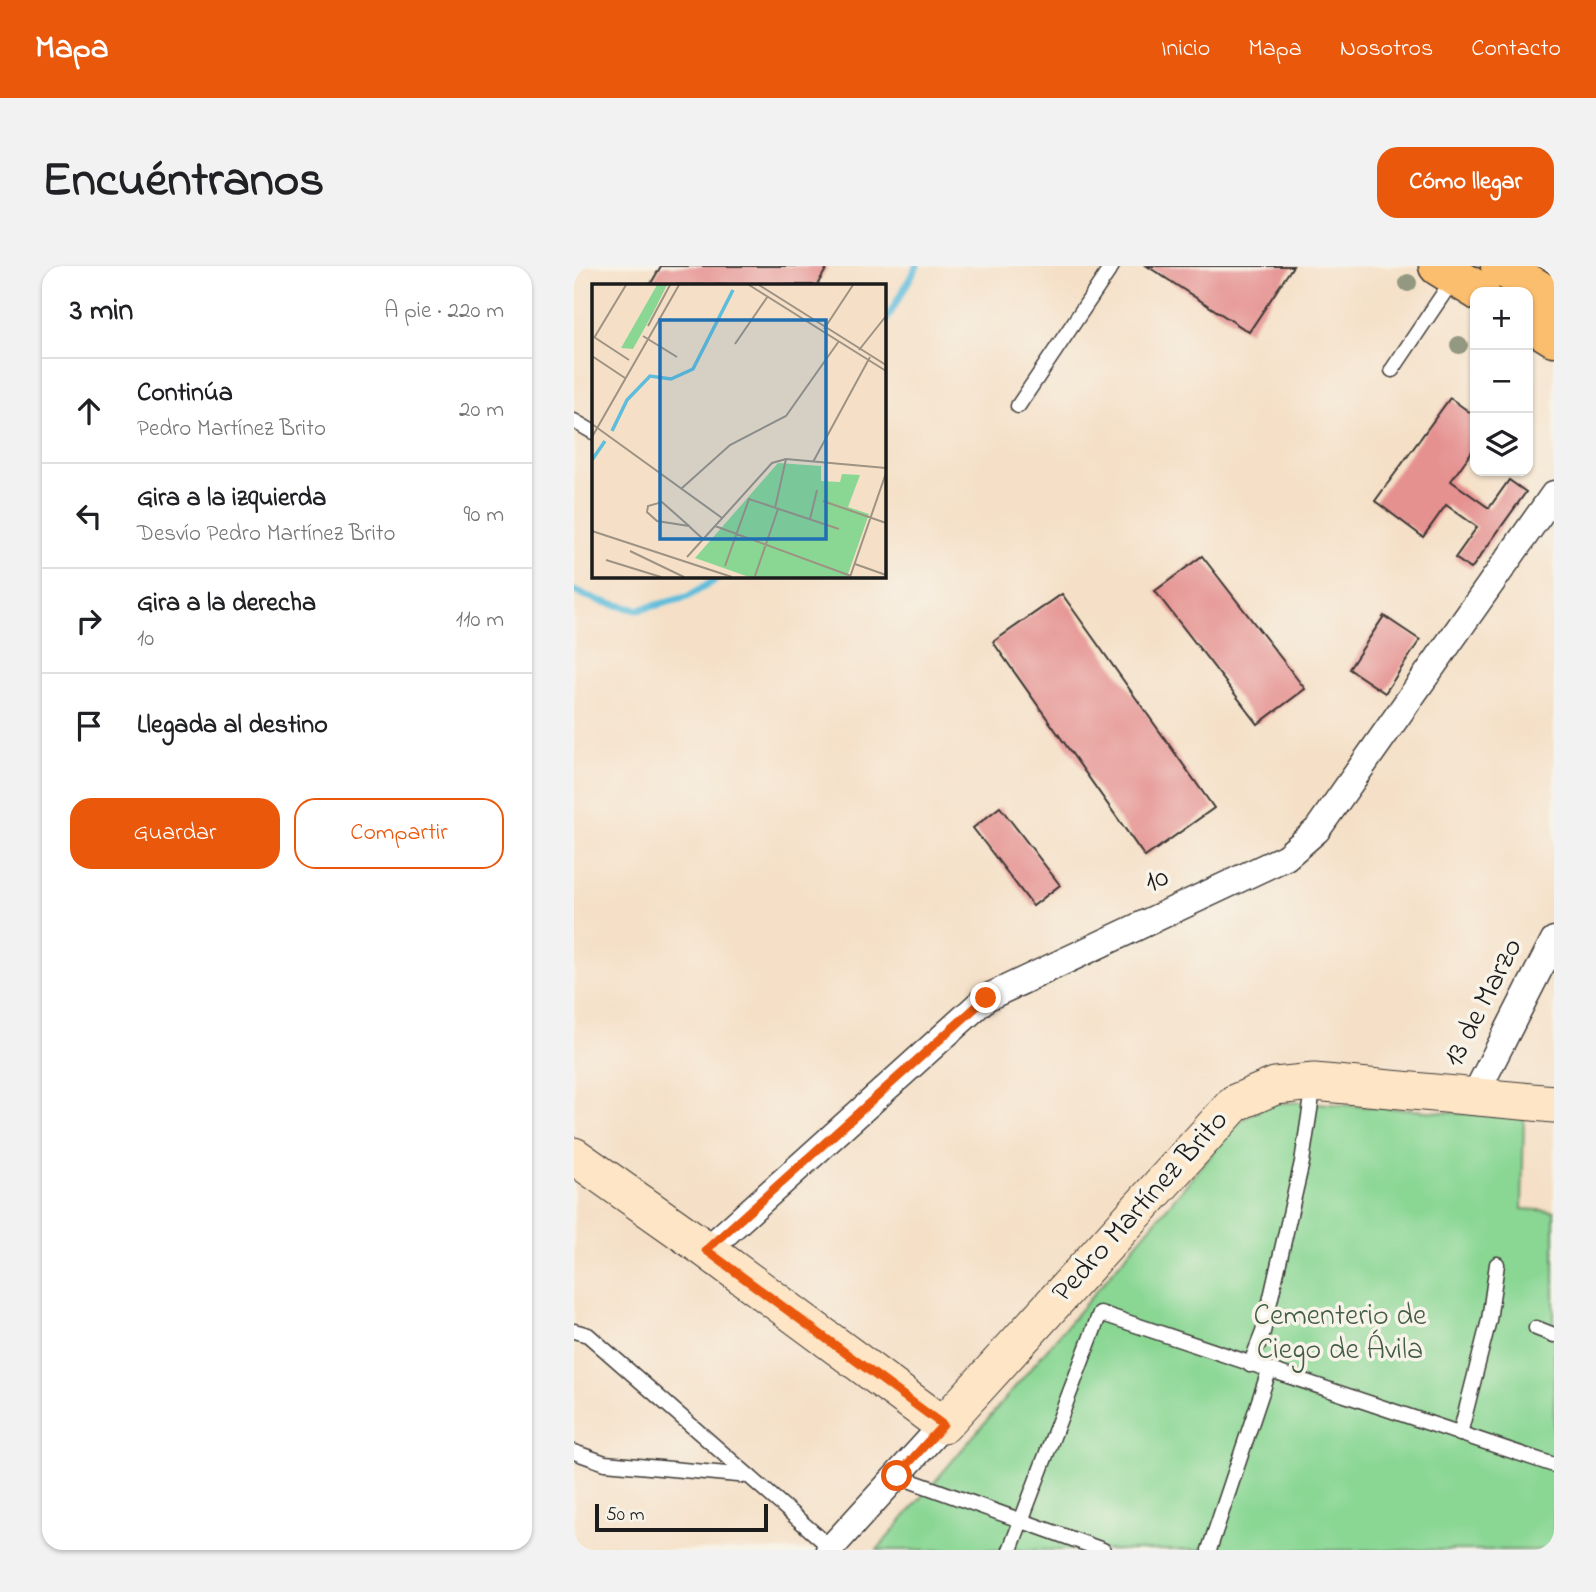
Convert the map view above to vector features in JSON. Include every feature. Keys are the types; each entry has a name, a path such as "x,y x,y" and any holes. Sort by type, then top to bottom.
{"main road":[{"path":"1500,266 1547,311"}],"street":[{"name":"10","path":"706,1250 986,998 1286,857 1317,830 1554,494"},
{"name":"13 de Marzo","path":"1474,1097 1554,940"},
{"name":"Pedro Martínez Brito","path":"830,1549 1235,1103 1275,1086 1314,1082 1554,1104"},
{"path":"574,1156 943,1425"}],"lane":[{"path":"1018,406 1112,266"},
{"path":"1392,370 1458,278"},
{"path":"574,421 592,431"},
{"path":"1250,1365 1263,1332 1299,1175 1314,1082"},
{"path":"1460,1434 1489,1320 1497,1264"},
{"path":"1010,1550 1100,1313 1554,1465"},
{"path":"1536,1328 1554,1335"},
{"path":"574,1331 588,1335 830,1549"},
{"path":"1209,1550 1269,1371"},
{"path":"574,1452 606,1463 749,1476"},
{"path":"897,1476 1103,1550"}],"green space":[{"name":"Cementerio de Ciego de Ávila","path":"1301,1102 1524,1118 1522,1209 1554,1211 1554,1550 877,1550 1240,1121 1270,1104"}],"building":[{"path":"661,266 828,266 818,284 651,284"},
{"path":"1147,266 1293,266 1249,332"},
{"path":"1450,398 1470,412 1470,454 1451,481 1489,508 1509,480 1526,492 1471,569 1455,558 1477,527 1446,505 1423,537 1375,501"},
{"path":"1202,556 1305,689 1258,724 1155,591"},
{"path":"1062,594 1214,808 1145,857 993,642"},
{"path":"1384,616 1420,640 1385,693 1349,669"},
{"path":"1000,807 1060,885 1033,906 973,828"}],"waterway":[{"path":"886,320 917,266"},
{"path":"574,591 600,601 638,610 687,597 719,578"}],"route":[{"path":"897,1476 943,1425 706,1250 986,998"}]}
